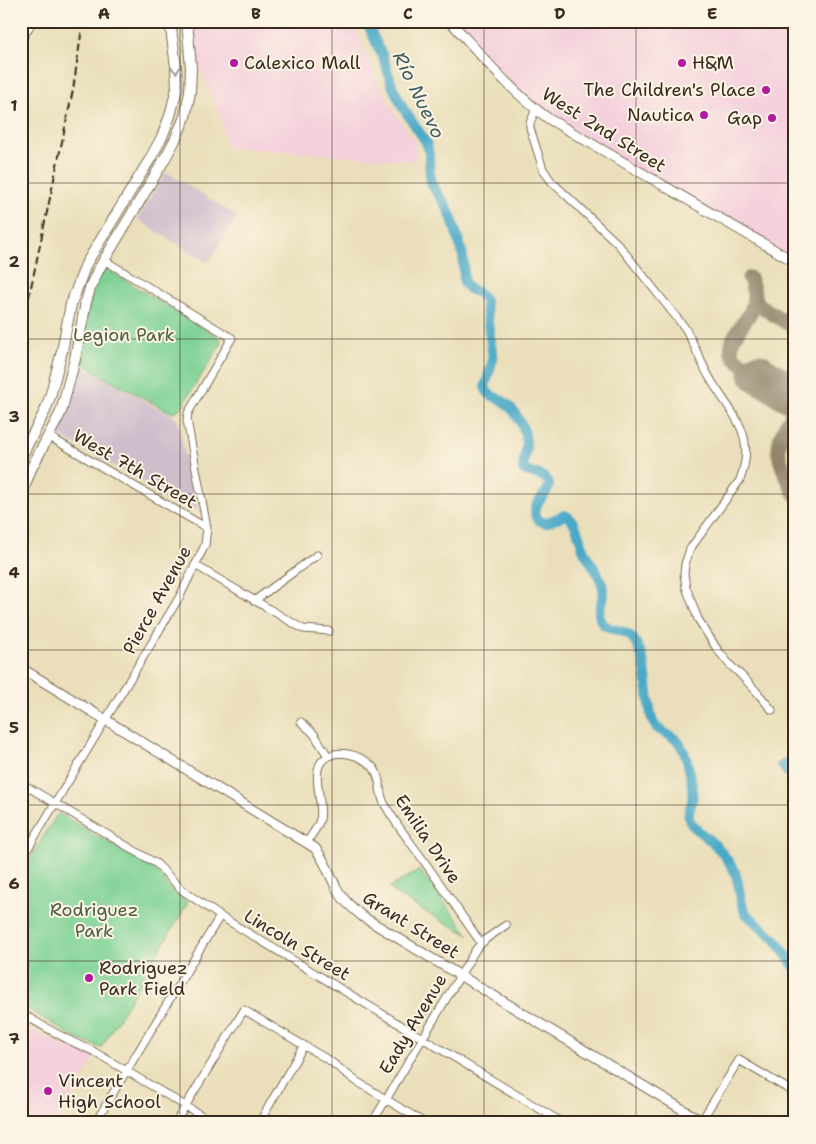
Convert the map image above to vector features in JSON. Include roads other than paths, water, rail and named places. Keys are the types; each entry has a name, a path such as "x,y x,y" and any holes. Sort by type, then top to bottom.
{"main road":[{"path":"21,458 45,411 62,351 71,304 86,264 150,159 170,116 176,88 176,67 170,21"},
{"path":"21,476 58,403 86,281 164,150 179,114 184,97 186,69 179,21"},
{"path":"21,500 28,475 61,412 75,359 86,302 95,276 171,148 185,117 192,68 186,21"},
{"path":"778,21 795,29"},
{"path":"789,21 795,24"}],"street":[{"path":"21,41 33,21"},
{"name":"West 2nd Street","path":"450,21 503,80 536,109 570,132 795,262"},
{"path":"536,109 530,123 530,128 546,173 551,181 618,244 685,328 712,381 743,431 746,442 746,454 745,467 740,480 690,550 684,574 686,587 698,619 717,649 772,710"},
{"name":"Pierce Avenue","path":"21,860 180,596 205,545 207,528 187,420 188,413 232,338 104,260"},
{"name":"West 7th Street","path":"48,436 207,528"},
{"path":"254,601 317,555"},
{"path":"195,565 303,629 328,631"},
{"name":"Grant Street","path":"21,668 307,842 322,856 336,888 348,904 363,917 702,1122"},
{"path":"301,722 314,734 328,756 323,760 318,769 321,809 318,828 307,842"},
{"name":"Emilia Drive","path":"328,756 343,753 354,755 374,768 378,776 382,801 390,815 481,943"},
{"name":"Lincoln Street","path":"21,783 157,864 182,890 220,916 563,1123"},
{"path":"95,1123 220,916"},
{"name":"Eady Avenue","path":"372,1123 481,943 506,925"},
{"path":"175,1123 244,1010 330,1061 356,1081 425,1123"},
{"path":"21,1013 60,1036 93,1051 127,1070 214,1123"},
{"path":"259,1123 304,1045"},
{"path":"702,1122 739,1060 795,1093"}],"water":[{"path":"793,752 795,754 795,769 785,776 776,765"}],"waterway":[{"name":"Río Nuevo","path":"366,21 383,57 392,85 403,108 426,142 429,153 430,179 433,187 447,207 463,256 464,283 469,289 479,293 485,301 493,359 485,387 486,390 490,395 503,401 512,409 519,420 526,439 523,469 543,476 548,481 548,489 536,506 536,516 545,523 565,515 575,525 584,551 602,583 603,592 599,617 603,624 609,628 625,632 636,643 646,674 650,710 654,724 661,731 678,741 684,751 692,789 689,819 697,830 718,848 734,870 743,909 746,914 775,939 795,968"}],"railway":[{"path":"21,334 73,90 83,21"}],"place":[{"name":"Calexico Mall","path":"234,63"},
{"name":"H&M","path":"682,63"},
{"name":"The Children's Place","path":"766,90"},
{"name":"Nautica","path":"704,115"},
{"name":"Gap","path":"772,118"},
{"name":"Rodriguez Park Field","path":"89,978"},
{"name":"Vincent High School","path":"48,1091"}],"park label":[{"name":"Legion Park","path":"124,335"},
{"name":"Rodriguez Park","path":"94,920"}]}
